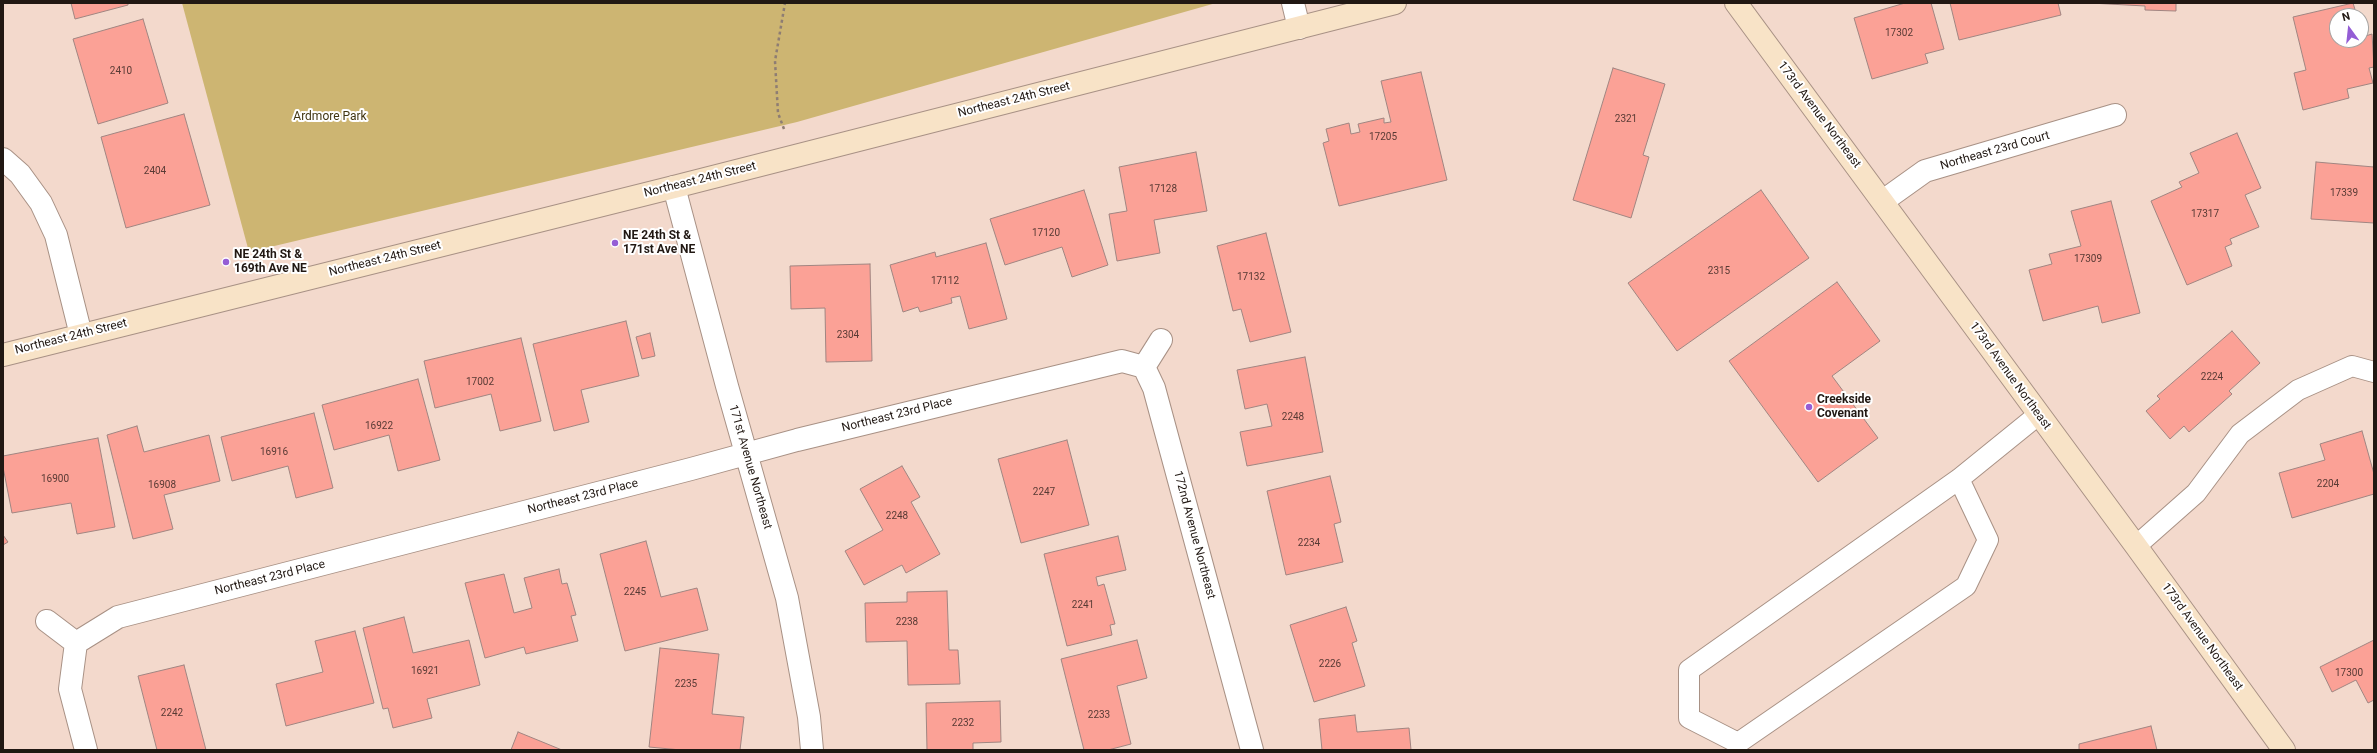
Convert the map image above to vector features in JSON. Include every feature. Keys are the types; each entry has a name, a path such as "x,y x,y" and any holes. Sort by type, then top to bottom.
{"main road":[{"name":"Northeast 24th Street","path":"3,354 674,187 1395,3"},
{"name":"173rd Avenue Northeast","path":"1736,3 1883,201 2284,750"}],"street":[{"path":"1293,3 1299,28"},
{"name":"Northeast 23rd Court","path":"1883,201 1925,171 2115,115"},
{"path":"3,159 20,174 41,203 56,235 81,335"},
{"name":"171st Avenue Northeast","path":"674,187 746,454 787,598 809,717 812,750"},
{"path":"1144,367 1161,340"},
{"name":"Northeast 23rd Place","path":"76,643 118,617 746,454 1097,366 1122,361 1144,367"},
{"name":"172nd Avenue Northeast","path":"1144,367 1154,388 1163,418 1252,750"},
{"path":"47,620 76,643 70,689 86,750"}],"lane":[{"path":"2136,546 2196,493 2240,434 2298,390 2352,366 2374,372"},
{"path":"1959,479 1988,540 1966,586 1738,743 1689,718 1689,670 1959,479 2038,415"}],"path":[{"path":"778,114 775,61 785,3"}],"green space":[{"name":"Ardmore Park","path":"182,3 1216,3 797,122 249,252"}],"building":[{"path":"71,3 128,3 128,5 75,19"},
{"path":"1905,3 1931,3 1944,49 1925,54 1928,63 1872,79 1854,18"},
{"path":"1950,3 2058,3 2061,15 1959,40"},
{"path":"2090,3 2176,3 2176,11 2145,10 2145,6"},
{"path":"2353,3 2355,8 2332,8"},
{"path":"2329,9 2329,48 2369,48 2369,35 2372,34 2374,67 2369,68 2373,83 2347,89 2349,98 2303,110 2294,73 2306,70 2293,17"},
{"path":"143,19 168,103 98,124 73,39"},
{"path":"1613,68 1665,84 1643,155 1649,157 1631,218 1573,200"},
{"path":"1421,72 1447,180 1339,206 1323,143 1329,141 1326,129 1349,123 1351,134 1360,132 1358,124 1384,118 1384,123 1391,122 1381,81"},
{"path":"184,114 210,205 126,228 101,137"},
{"path":"2237,133 2261,188 2245,195 2259,227 2230,239 2232,244 2225,247 2232,266 2187,285 2151,201 2182,187 2179,182 2199,173 2190,153"},
{"path":"1196,152 1207,211 1154,220 1160,253 1117,261 1109,214 1127,211 1119,167"},
{"path":"2316,162 2374,167 2374,223 2311,219"},
{"path":"1084,190 1108,265 1072,277 1062,247 1005,265 990,219"},
{"path":"1761,190 1809,258 1677,351 1628,283"},
{"path":"2111,201 2140,313 2102,323 2098,306 2043,321 2029,270 2052,264 2049,254 2081,246 2071,211"},
{"path":"1266,233 1291,332 1250,342 1241,309 1233,311 1217,246"},
{"path":"986,243 1007,319 969,329 960,296 951,298 952,303 920,312 918,307 903,312 890,265 935,252 936,257"},
{"path":"870,264 872,361 826,362 825,308 791,309 790,266"},
{"name":"Creekside Covenant","path":"1837,282 1880,341 1832,376 1878,438 1818,482 1729,361"},
{"path":"626,321 639,376 581,390 589,422 554,431 533,344"},
{"path":"2232,331 2260,363 2229,391 2232,394 2189,432 2184,426 2170,439 2146,411 2160,399 2157,396"},
{"path":"650,333 655,356 642,359 636,337"},
{"path":"521,338 541,421 500,431 491,394 435,408 424,361"},
{"path":"1305,357 1323,452 1247,466 1240,432 1272,426 1267,404 1245,409 1237,370"},
{"path":"418,379 440,460 398,471 389,435 334,450 322,405"},
{"path":"314,413 333,488 296,498 288,466 232,481 221,437"},
{"path":"137,426 144,452 209,435 220,481 164,495 173,529 133,539 107,435"},
{"path":"2362,431 2374,474 2374,494 2292,518 2279,473 2325,460 2320,444"},
{"path":"98,438 115,527 77,534 71,503 12,513 3,467 3,456"},
{"path":"1067,440 1089,525 1021,543 998,459"},
{"path":"902,466 920,497 911,502 940,554 906,573 902,565 864,585 845,551 883,530 860,489"},
{"path":"1330,476 1341,522 1334,524 1343,562 1286,575 1267,491"},
{"path":"3,535 8,542 3,545"},
{"path":"1118,536 1126,570 1096,577 1098,586 1104,584 1115,624 1110,625 1112,635 1067,646 1044,554"},
{"path":"646,541 661,597 697,588 708,630 625,651 600,554"},
{"path":"559,569 562,584 567,583 576,615 571,616 578,641 526,654 524,647 485,658 465,583 504,574 514,613 532,608 524,578"},
{"path":"947,591 949,650 958,650 960,684 908,685 907,641 866,642 865,603 907,602 907,592"},
{"path":"1346,607 1357,641 1352,643 1365,686 1314,702 1290,625"},
{"path":"404,617 413,653 469,640 480,685 427,699 432,718 393,728 388,708 383,709 363,628"},
{"path":"355,631 374,703 286,726 276,684 323,672 315,641"},
{"path":"1137,640 1147,678 1117,686 1131,744 1108,750 1084,750 1061,659"},
{"path":"2374,640 2374,700 2368,703 2356,680 2332,692 2320,667"},
{"path":"660,648 719,654 712,714 744,717 740,750 681,750 649,747"},
{"path":"184,665 206,750 157,750 138,676"},
{"path":"1000,701 1001,742 973,743 973,750 927,750 926,703"},
{"path":"1355,715 1357,732 1409,728 1411,750 1322,750 1319,719"},
{"path":"2151,726 2157,750 2079,750 2079,744"},
{"path":"518,732 562,750 511,750"}],"place":[{"name":"NE 24th St & 171st Ave NE","path":"615,243"},
{"name":"NE 24th St & 169th Ave NE","path":"226,262"},
{"name":"Creekside Covenant","path":"1809,407"}]}
